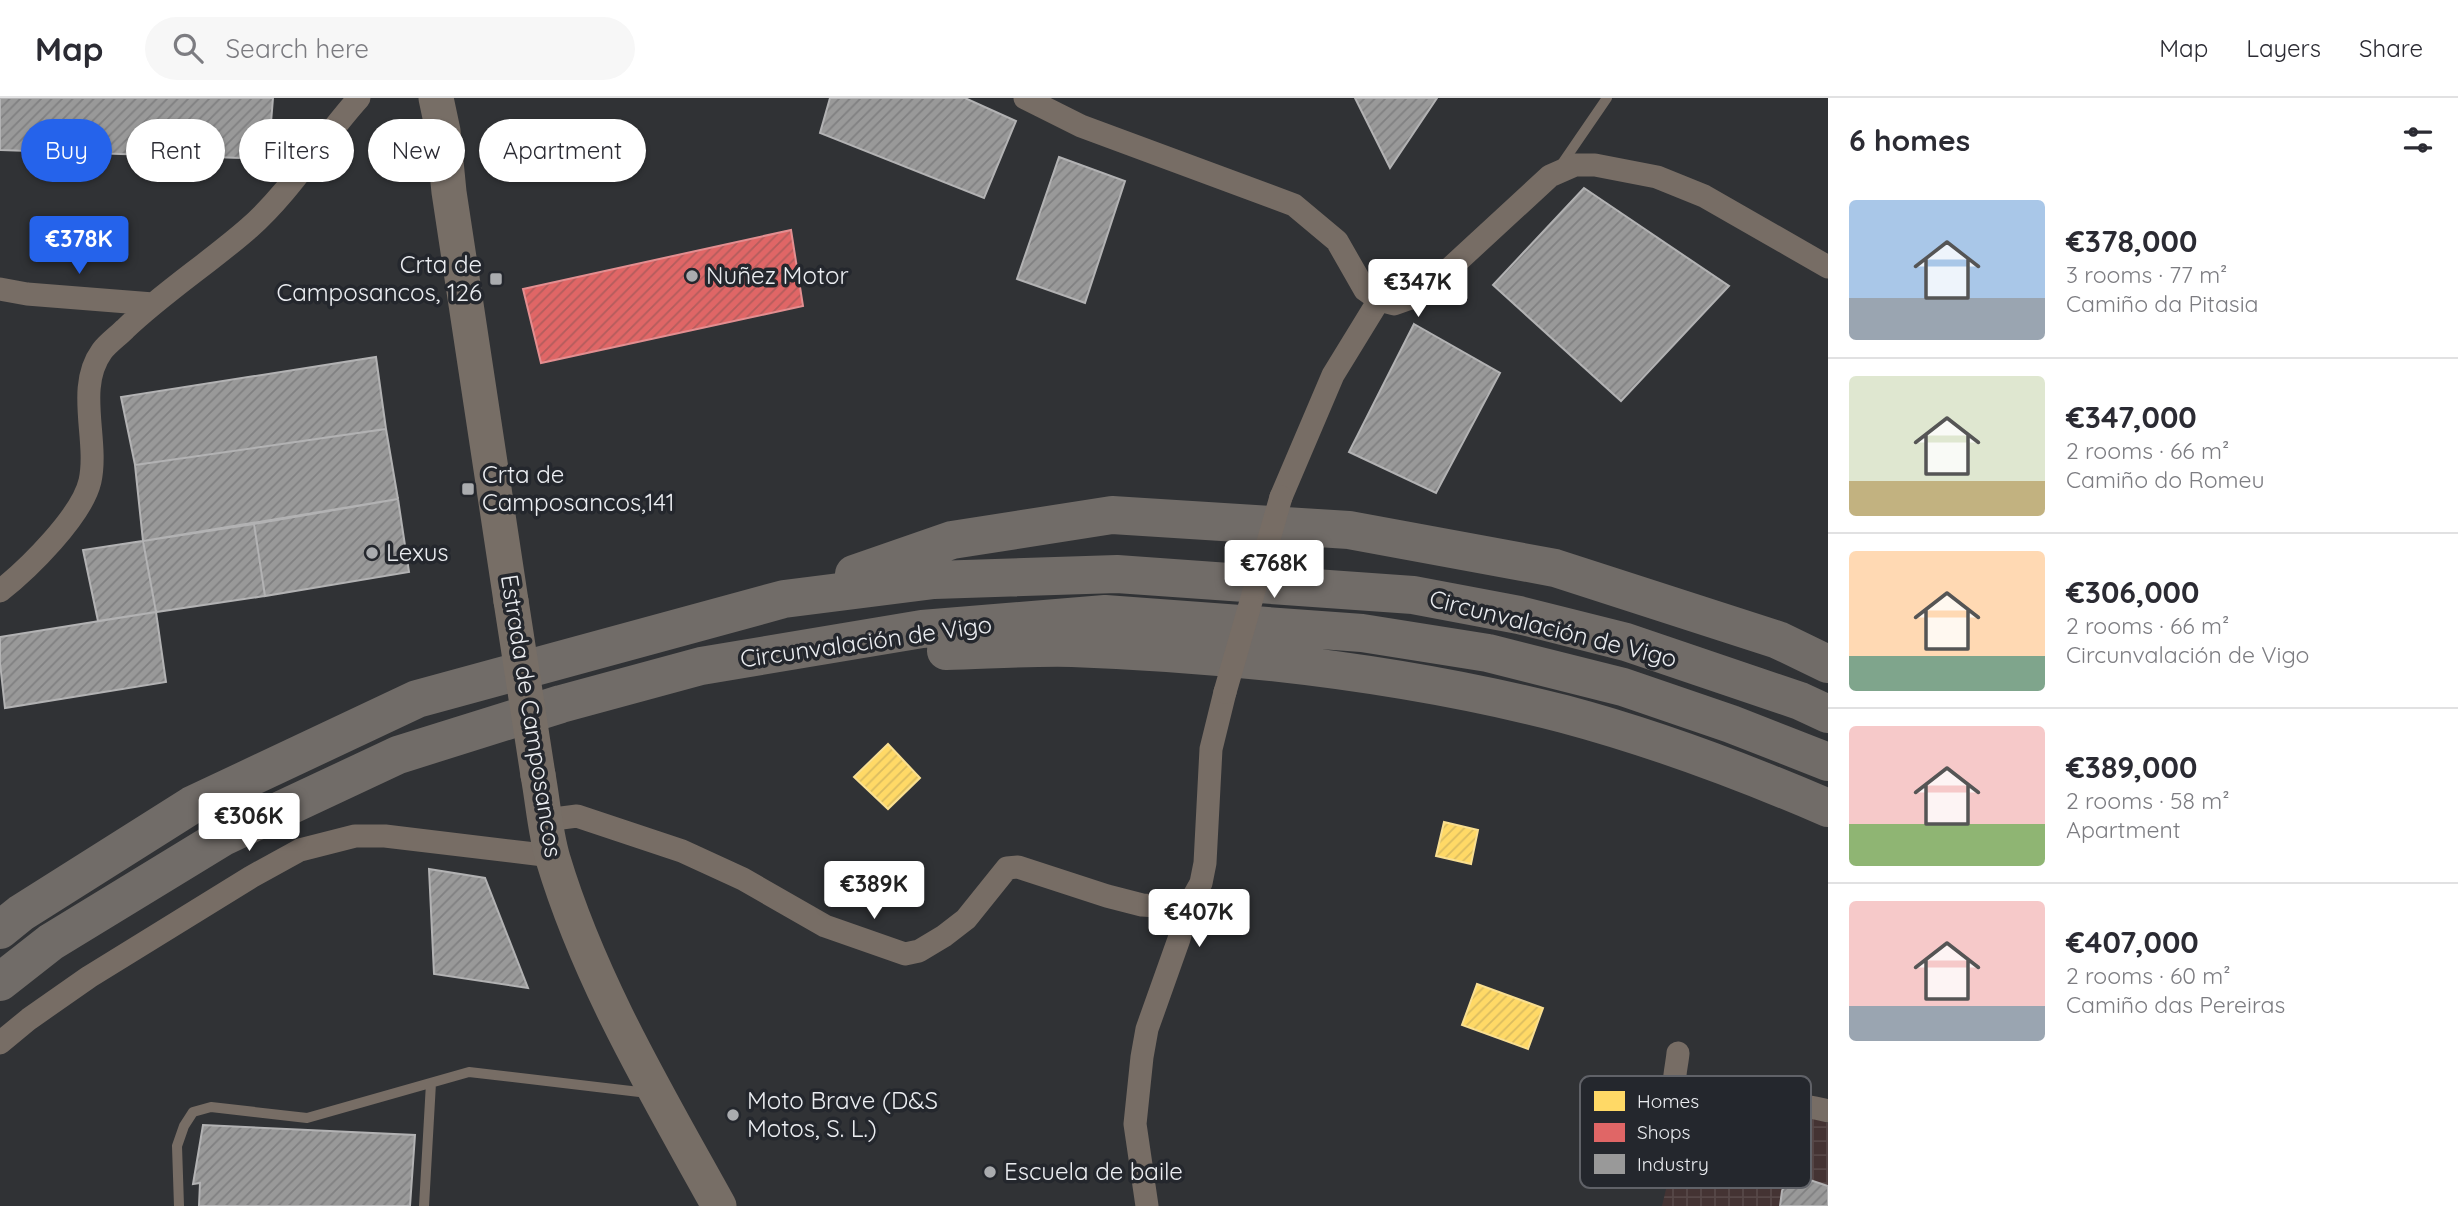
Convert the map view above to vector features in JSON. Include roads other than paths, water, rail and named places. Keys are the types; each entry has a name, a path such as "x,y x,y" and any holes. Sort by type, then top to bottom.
{"highway":[{"path":"784,598 952,540 1112,515 1349,530 1555,568 1778,640 1828,664"},
{"name":"Circunvalación de Vigo","path":"0,929 192,805 417,699 784,598 934,580 1117,574 1413,595 1519,615 1626,642 1800,701 1828,714"},
{"name":"Circunvalación de Vigo","path":"0,982 51,942 223,837 398,755 561,704 701,666 922,629 1105,614 1362,633 1488,653 1623,687 1731,724 1828,762"},
{"path":"701,666 738,674 917,651 1071,648 1258,660 1431,685 1564,714 1677,748 1761,779 1828,808"}],"main road":[{"name":"Estrada de Camposancos","path":"419,98 449,192"},
{"name":"Estrada de Camposancos","path":"436,98 552,856 577,929 614,1011 719,1206"}],"street":[{"path":"0,591 29,565 72,516 82,500 89,483 91,467 89,382 95,363 103,350 152,304 251,226 359,98"},
{"path":"1025,98 1081,126 1294,205 1338,241 1365,290 1379,300 1394,303 1411,298 1434,283 1550,176 1575,165 1595,165 1657,177 1704,196 1828,267"},
{"path":"0,289 27,294 152,304"},
{"path":"1147,1206 1135,1124 1142,1057 1147,1029 1179,939 1187,908 1201,883 1205,863 1211,749 1225,692 1281,497 1333,375 1379,300"},
{"path":"546,820 577,816 682,851 743,879 825,926 905,954 919,951 966,919 1007,868 1018,867 1142,905 1187,908"},
{"path":"0,1043 89,977 251,877 300,850 355,836 385,836 552,856"},
{"path":"1676,1076 1678,1054"}],"lane":[{"path":"1556,174 1607,98"},
{"path":"179,1206 177,1146 184,1126 193,1112 211,1107 307,1118 469,1072 658,1095"},
{"path":"424,1206 431,1083"}],"place":[{"name":"Nuñez Motor","path":"692,276"},
{"name":"Crta de Camposancos, 126","path":"496,279"},
{"name":"Crta de Camposancos,141","path":"468,489"},
{"name":"Lexus","path":"372,553"},
{"name":"Moto Brave (D&S Motos, S. L.)","path":"733,1115"},
{"name":"Escuela de baile","path":"990,1172"}]}
